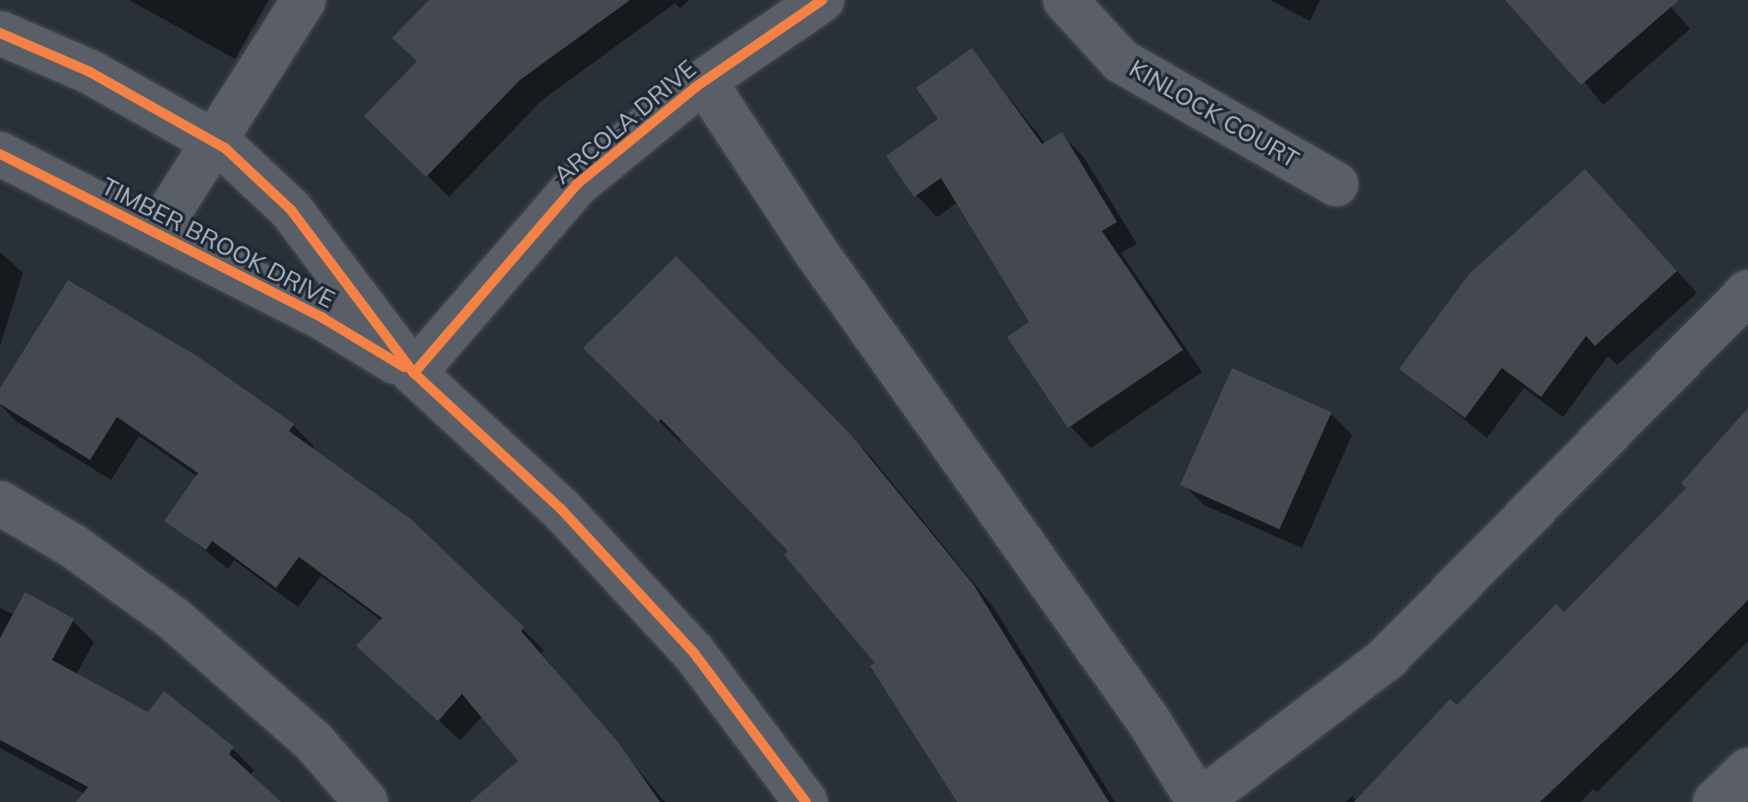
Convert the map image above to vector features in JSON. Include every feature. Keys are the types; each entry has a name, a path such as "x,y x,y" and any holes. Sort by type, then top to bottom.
{"street":[{"path":"156,233 211,140 304,0"},
{"name":"ARCOLA DRIVE","path":"414,373 576,185 704,81 822,0"},
{"name":"KINLOCK COURT","path":"1065,0 1121,61 1336,184"},
{"name":"TIMBER BROOK DRIVE","path":"0,33 90,72 211,140 291,210 414,373 562,510 674,631 806,802"},
{"path":"704,81 869,328 1148,720 1199,802 1385,660 1748,292"},
{"name":"TIMBER BROOK DRIVE","path":"0,154 323,318 414,373"},
{"path":"0,503 73,546 174,619 314,742 366,802"},
{"path":"1715,802 1748,770"}],"building":[{"path":"429,0 630,0 520,80 426,177 364,116 417,61 392,38"},
{"path":"1505,0 1679,0 1581,85"},
{"path":"972,48 1042,144 1062,132 1117,222 1102,231 1183,350 1068,428 1007,337 1029,322 941,178 914,197 886,156 938,119 916,88"},
{"path":"1585,169 1677,271 1595,346 1586,336 1541,397 1502,368 1465,418 1399,369 1469,274"},
{"path":"676,256 851,435 973,584 1109,802 957,802 870,666 875,663 784,555 788,551 661,419 658,422 583,348"},
{"path":"68,280 197,356 294,424 289,431 412,520 524,627 521,631 618,742 660,802 470,802 518,761 462,694 438,721 356,646 382,618 299,557 276,588 212,541 206,550 164,521 198,473 117,417 90,460 0,404 0,388"},
{"path":"1232,368 1332,412 1280,529 1180,485"},
{"path":"1748,408 1748,600 1676,673 1540,802 1354,802 1450,699 1457,705 1556,604 1564,612 1686,488 1681,483"},
{"path":"25,592 74,619 52,660 148,712 164,691 234,747 229,754 281,802 76,802 88,787 0,740 0,638"}],"cycle path":[{"path":"414,373 576,185 697,86 822,0"},
{"path":"0,33 90,72 225,148 291,210 414,373 562,510 694,653 806,802"},
{"path":"0,154 323,318 404,367"}]}
